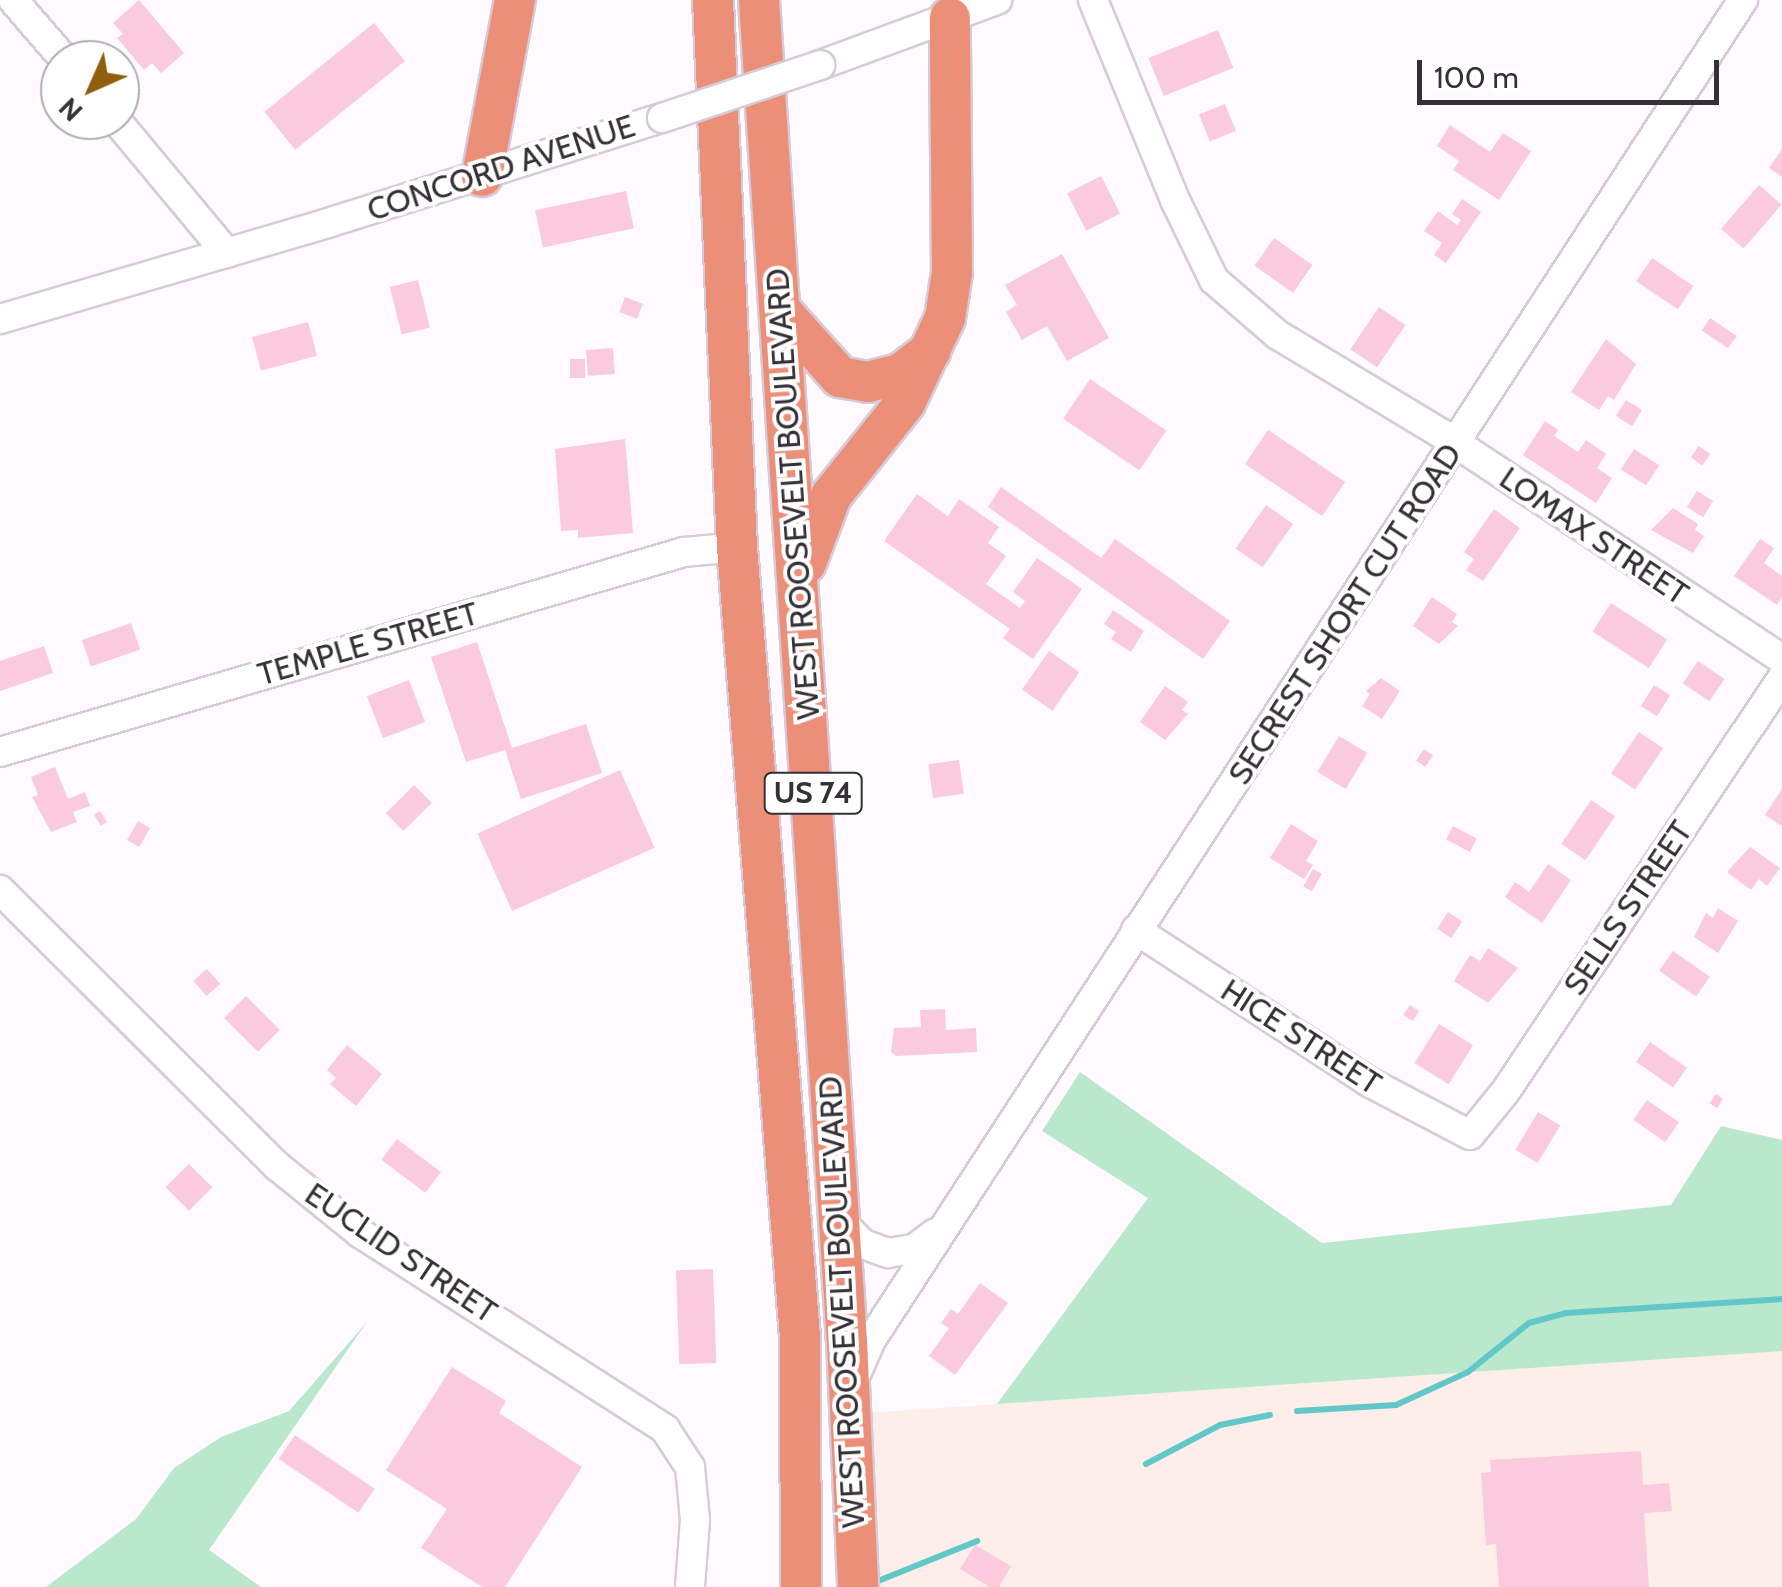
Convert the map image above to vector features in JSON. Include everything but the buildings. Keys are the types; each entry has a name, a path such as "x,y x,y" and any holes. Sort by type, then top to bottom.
{"highway":[{"path":"482,176 514,0"},
{"name":"WEST ROOSEVELT BOULEVARD","path":"713,0 737,547 800,1337 801,1587"},
{"name":"WEST ROOSEVELT BOULEVARD","path":"759,0 840,1221 858,1587"},
{"path":"800,588 812,538 831,496 904,402 934,349 945,318 952,272 950,18"},
{"path":"782,311 816,356 840,376 868,382 900,374"},
{"path":"870,444 862,422 900,374 934,349"}],"street":[{"path":"15,0 48,40"},
{"name":"CONCORD AVENUE","path":"0,319 482,176 820,65 997,0"},
{"name":"LOMAX STREET","path":"1093,0 1175,200 1214,280 1278,336 1457,444 1782,660"},
{"name":"SECREST SHORT CUT ROAD","path":"848,1394 871,1340 944,1226 1743,0"},
{"path":"133,140 227,253"},
{"name":"TEMPLE STREET","path":"0,752 684,552 737,547"},
{"name":"SELLS STREET","path":"1470,1135 1505,1092 1782,678"},
{"name":"EUCLID STREET","path":"0,890 276,1166 360,1233 664,1429 690,1468 695,1520 690,1587"},
{"name":"HICE STREET","path":"1136,930 1369,1082 1470,1135"},
{"name":"SECREST SHORT CUT ROAD","path":"840,1221 863,1244 888,1252 914,1249 944,1226"}],"shaded area":[{"path":"1782,1351 1782,1587 862,1587 850,1414"}],"green space":[{"path":"1080,1072 1322,1243 1671,1205 1721,1126 1782,1140 1782,1351 997,1404 1148,1198 1042,1131"},
{"path":"367,1322 209,1550 261,1587 46,1587 136,1519 174,1468 221,1437 289,1411"}],"waterway":[{"path":"1297,1411 1396,1405 1468,1372 1529,1323 1566,1313 1782,1299"},
{"path":"1146,1464 1220,1425 1270,1415"},
{"path":"878,1581 977,1541"}]}
